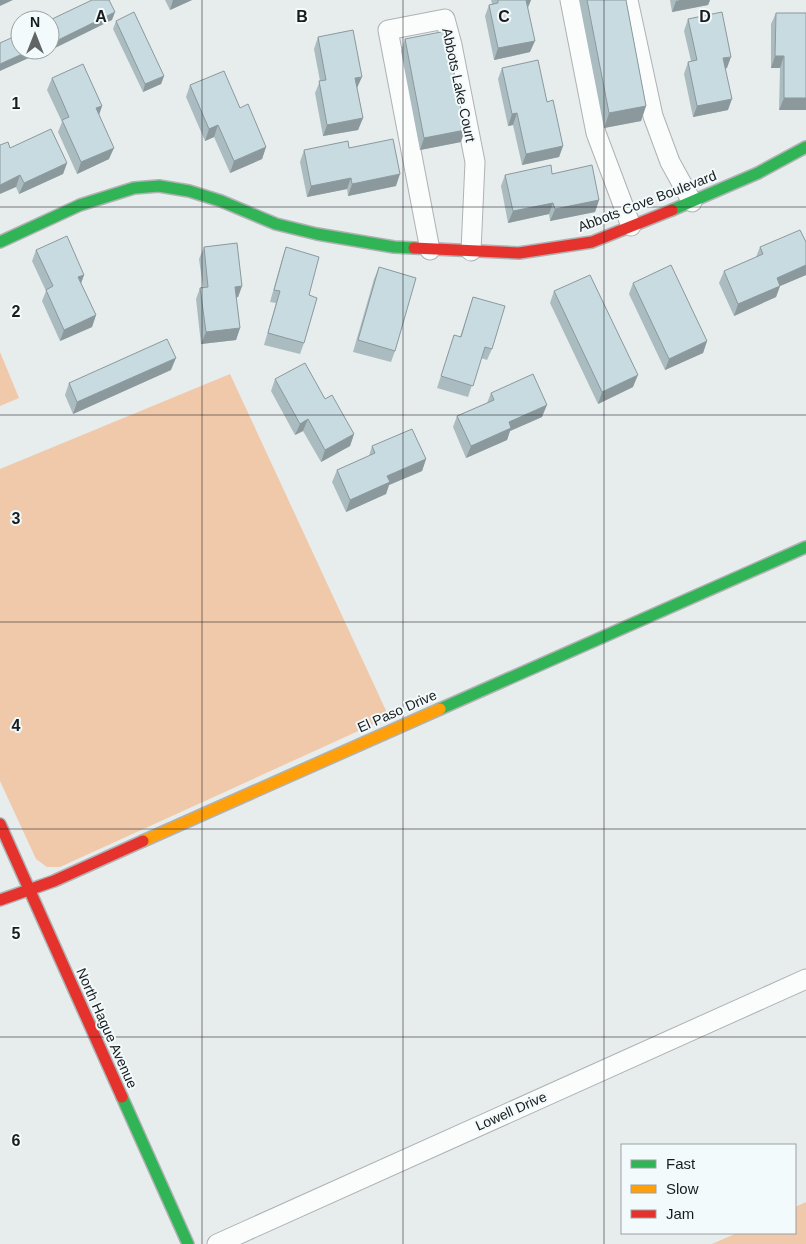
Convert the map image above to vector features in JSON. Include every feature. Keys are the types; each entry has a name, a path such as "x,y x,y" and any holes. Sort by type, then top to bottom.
{"street":[{"path":"570,0 596,133 631,226"},
{"path":"628,0 654,116 670,162 692,202"},
{"name":"Abbots Lake Court","path":"430,250 388,30 445,19 452,45 475,162 471,251"},
{"name":"Abbots Cove Boulevard","path":"0,242 80,205 134,188 159,186 221,201 276,224 317,234 394,247 519,253 545,250 592,242 692,202 758,173 806,148"},
{"name":"El Paso Drive","path":"0,900 54,881 806,547"},
{"name":"North Hague Avenue","path":"0,824 188,1244"},
{"name":"Lowell Drive","path":"216,1244 806,979"}],"shaded area":[{"path":"0,352 19,398 0,406"},
{"path":"230,374 389,717 60,867 47,867 36,859 0,781 0,469"},
{"path":"806,1202 806,1244 712,1244 735,1234 796,1234 796,1207"}],"building":[{"path":"92,0 109,0 115,12 60,39 60,15"},
{"path":"498,0 526,0 535,41 498,48 489,5 498,3"},
{"path":"587,0 626,0 646,106 609,113"},
{"path":"134,12 164,76 145,84 116,21"},
{"path":"722,12 731,57 723,58 732,99 697,106 688,62 697,60 688,19"},
{"path":"776,13 806,13 806,98 784,98 784,56 775,56"},
{"path":"353,30 362,77 355,78 363,118 327,125 319,81 326,80 318,37"},
{"path":"446,31 465,130 424,138 405,39"},
{"path":"10,38 10,59 0,64 0,43"},
{"path":"538,60 547,102 553,100 563,146 526,154 517,113 512,114 502,68"},
{"path":"83,64 102,106 96,108 114,148 81,162 62,120 69,117 52,78"},
{"path":"224,71 240,108 248,104 266,147 234,161 218,125 209,129 190,85"},
{"path":"51,129 67,163 24,183 20,175 0,185 0,145 8,142 10,148"},
{"path":"393,139 400,174 352,184 351,178 311,186 304,150 348,141 349,148"},
{"path":"551,165 552,174 592,165 599,200 555,209 553,203 513,211 505,175"},
{"path":"800,230 806,242 806,265 777,278 780,286 738,304 724,271 763,254 760,247"},
{"path":"67,236 84,275 78,277 96,315 64,330 46,290 53,286 36,250"},
{"path":"237,243 242,286 235,287 240,328 206,332 200,288 208,287 204,247"},
{"path":"286,247 319,257 309,295 317,298 304,343 268,333 280,291 274,290"},
{"path":"671,265 707,341 669,359 633,283"},
{"path":"379,267 416,278 395,351 358,340"},
{"path":"590,275 638,375 602,392 554,291"},
{"path":"473,297 505,306 492,349 485,347 473,386 441,376 454,335 461,337"},
{"path":"167,339 176,358 77,402 69,383"},
{"path":"305,363 325,399 332,395 354,434 325,450 308,419 300,424 275,379"},
{"path":"533,374 547,405 509,422 511,428 471,446 457,416 494,400 491,393"},
{"path":"412,429 426,459 387,476 390,482 350,500 337,470 375,453 372,446"}],"traffic: fast":[{"path":"672,210 758,173 806,147"},
{"path":"0,242 80,205 134,188 159,186 189,191 221,201 276,224 317,234 394,247 414,248"},
{"path":"440,709 806,547"},
{"path":"122,1097 188,1244"}],"traffic: slow":[{"path":"143,841 440,709"}],"traffic: jam":[{"path":"414,248 519,253 592,242 672,210"},
{"path":"0,824 122,1097"},
{"path":"0,900 54,881 143,841"}]}
